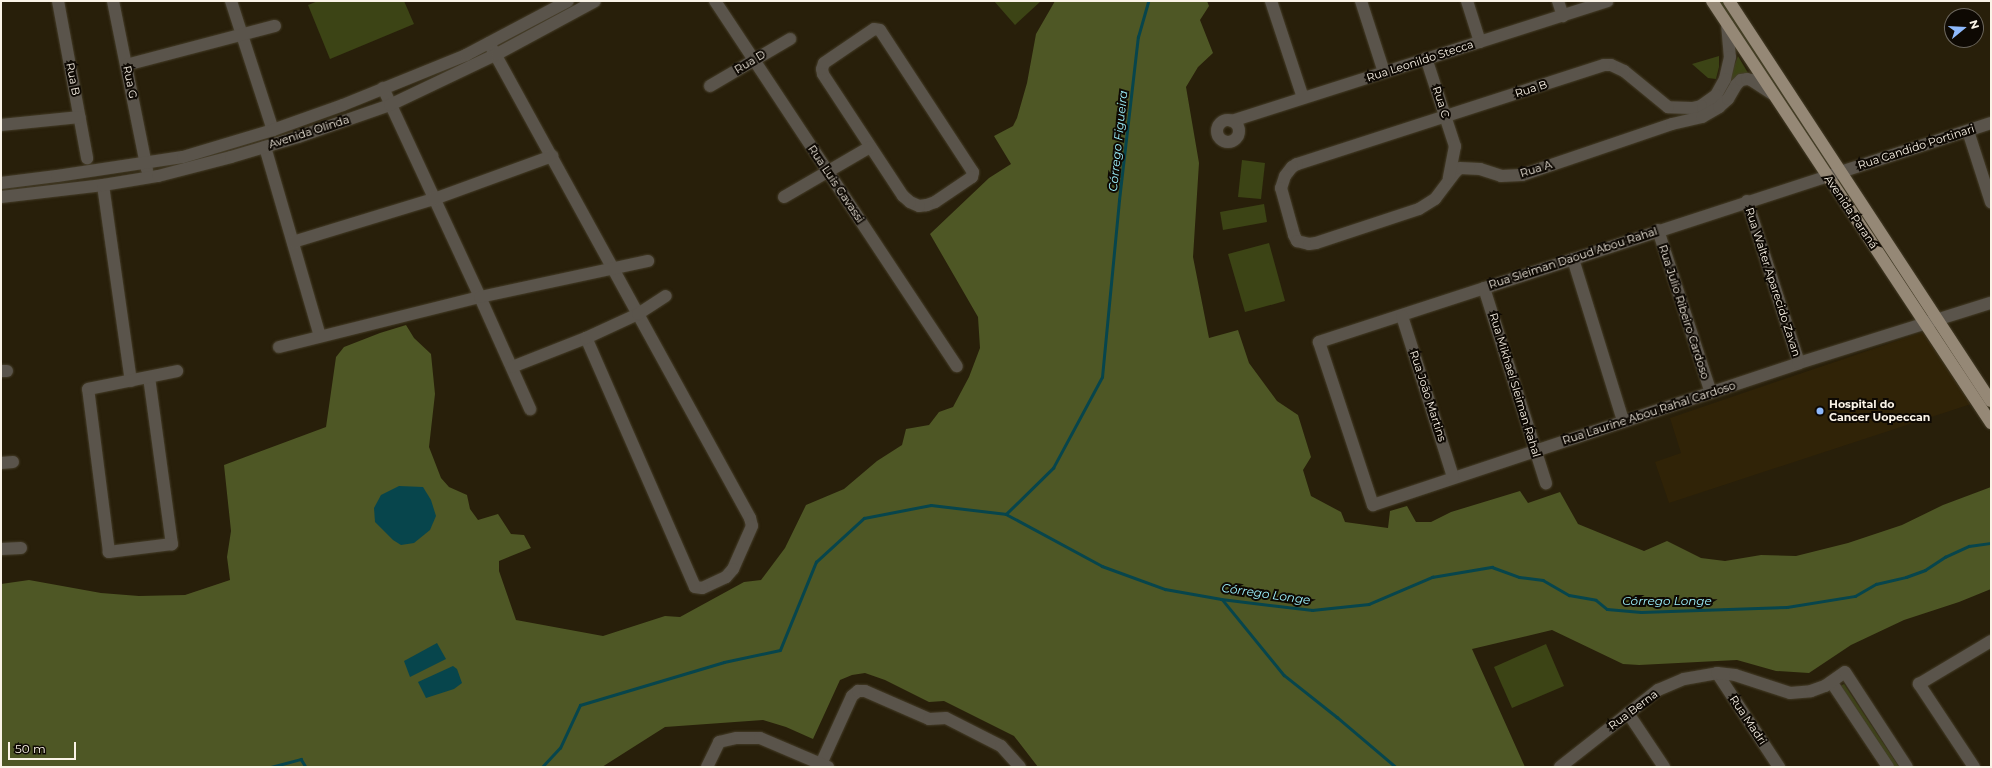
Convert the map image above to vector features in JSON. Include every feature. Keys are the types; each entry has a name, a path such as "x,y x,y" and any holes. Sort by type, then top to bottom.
{"main road":[{"name":"Avenida Paraná","path":"1712,1 1925,324 1967,377 1990,399"},
{"name":"Avenida Paraná","path":"1729,1 1937,320 1967,377 1978,405 1989,417"}],"street":[{"name":"Rua B","path":"58,1 87,158"},
{"name":"Rua G","path":"113,1 148,177"},
{"path":"232,1 272,130"},
{"name":"Avenida Olinda","path":"1,183 184,157 272,130 343,105 466,55 568,1"},
{"name":"Avenida Olinda","path":"1,197 103,185 148,177 187,169 265,147 390,105 497,54 595,1"},
{"name":"Rua Luis Gavassi","path":"715,1 957,366"},
{"path":"1271,1 1303,98"},
{"path":"1361,1 1384,72"},
{"path":"1467,1 1480,42"},
{"path":"1558,1 1563,16"},
{"name":"Rua Leonildo Stecca","path":"1235,125 1248,116 1607,1"},
{"name":"Rua B","path":"1281,194 1284,176 1297,164 1604,65 1618,67 1662,104 1675,108 1692,108 1706,104 1716,95 1725,79 1730,57 1727,24"},
{"path":"126,65 275,26"},
{"path":"874,29 880,30 966,159 973,172 972,177 935,202 919,206 910,202 904,196 870,147 822,69 824,62 874,29"},
{"name":"Rua D","path":"710,86 790,39"},
{"path":"489,43 497,54 750,518 752,526 733,569 726,577 702,588 695,587 586,338"},
{"name":"Rua C","path":"1426,58 1455,146 1469,162 1480,169"},
{"path":"1725,79 1736,85 1740,80 1752,80 1774,95"},
{"name":"Rua A","path":"1281,194 1297,241 1309,244 1426,206 1435,199 1449,179 1460,168 1480,169 1500,176 1522,175 1712,112 1724,103 1736,85"},
{"path":"383,88 530,409"},
{"path":"1672,124 1675,108"},
{"path":"320,112 327,126"},
{"path":"1,126 80,117"},
{"name":"Rua Candido Portinari","path":"1828,176 1991,123"},
{"path":"1968,130 1991,202"},
{"name":"Rua C","path":"1449,179 1455,146"},
{"path":"265,147 320,336"},
{"path":"784,197 870,147"},
{"path":"293,242 434,198 552,156"},
{"path":"57,176 60,190"},
{"name":"Rua Sleiman Daoud Abou Rahal","path":"1373,504 1319,342 1402,316 1658,230 1828,176"},
{"path":"103,185 131,381"},
{"name":"Rua Walter Aparecido Zavan","path":"1747,201 1799,363"},
{"name":"Rua Julio Ribeiro Cardoso","path":"1658,230 1710,393"},
{"path":"1573,259 1623,421"},
{"path":"279,347 480,297 648,261"},
{"name":"Rua Mikhael Sleiman Rahal","path":"1484,288 1546,483"},
{"path":"512,367 586,338 638,314 666,296"},
{"name":"Rua Laurine Abou Rahal Cardoso","path":"1373,504 1799,363 1991,303"},
{"name":"Rua João Martins","path":"1402,316 1453,477"},
{"path":"149,377 172,544 109,552 88,389 178,371"},
{"path":"1978,405 1990,399"},
{"path":"1,463 13,462"},
{"path":"1,549 21,548"},
{"path":"1974,767 1920,684 1991,641"},
{"name":"Rua Berna","path":"1560,767 1658,690 1684,679 1717,673 1750,679 1770,688 1790,693 1811,691 1832,683 1845,672 1907,767"},
{"name":"Rua Madri","path":"1717,673 1779,767"},
{"path":"1832,683 1888,767"},
{"path":"707,767 719,742 737,738 760,738 824,765 852,696 858,691 865,691 929,719 946,718 1001,746 1020,767"},
{"path":"1628,713 1664,767"}],"shaded area":[{"name":"Hospital do Cancer Uopeccan","path":"1923,332 1971,404 1669,503 1655,462 1681,453 1670,418"}],"green space":[{"path":"318,1 404,1 414,24 330,59 308,5"},
{"path":"994,1 1041,1 1015,25"},
{"path":"1055,1 1207,1 1209,6 1200,20 1213,53 1198,67 1186,87 1199,163 1193,257 1209,338 1238,330 1249,363 1277,401 1298,415 1311,457 1303,470 1311,496 1341,512 1345,522 1388,528 1390,511 1407,506 1416,522 1431,522 1451,512 1520,491 1528,503 1560,492 1578,524 1644,551 1667,541 1701,558 1725,561 1761,555 1796,556 1848,543 1902,525 1943,505 1991,487 1991,589 1959,602 1904,620 1851,645 1809,673 1776,671 1737,660 1639,665 1623,664 1552,630 1472,649 1525,767 1038,767 1014,736 944,701 929,702 885,680 865,673 852,675 840,680 813,739 786,727 763,720 665,727 602,767 1,767 1,584 29,580 101,593 139,596 185,595 230,580 227,557 231,531 224,465 326,427 336,357 344,347 406,325 414,338 431,354 435,394 429,447 441,478 449,487 467,495 470,509 478,520 498,514 511,534 524,535 531,548 499,561 499,571 516,620 603,636 665,616 680,617 744,582 761,580 785,548 806,505 844,489 877,461 902,445 906,429 929,425 939,412 953,407 969,377 980,348 978,317 930,234 989,178 1011,164 994,136 1013,126 1017,118 1027,83 1036,34"},
{"path":"1716,1 1722,1 1833,168 1829,171"},
{"path":"1719,56 1719,67 1716,79 1708,78 1692,64"},
{"path":"1738,56 1748,73 1731,81 1730,77"},
{"path":"1242,160 1265,163 1261,199 1238,197"},
{"path":"1842,180 1930,316 1926,319 1838,183"},
{"path":"1264,204 1267,222 1223,230 1220,212"},
{"path":"1269,243 1285,301 1245,312 1228,254"},
{"path":"1546,644 1564,686 1512,708 1494,667"},
{"path":"1844,684 1899,767 1893,767 1840,686"}],"water":[{"path":"399,486 423,487 431,500 436,516 430,530 414,543 401,545 393,540 375,522 374,508 381,495"},
{"path":"437,643 446,659 410,677 404,661"},
{"path":"453,666 457,669 462,683 454,689 426,698 418,682"}],"waterway":[{"name":"Córrego Figueira","path":"542,767 560,748 580,705 724,662 780,650 816,562 864,518 931,505 1006,514 1053,468 1102,377 1119,200 1138,37 1148,1"},
{"name":"Córrego Longe","path":"1006,514 1102,566 1165,589 1221,599 1312,610 1369,604 1432,577 1492,567 1519,577 1543,580 1569,595 1596,600 1607,609 1641,612 1787,607 1855,596 1876,584 1906,577 1925,570 1945,557 1969,546 1991,543"},
{"path":"1222,599 1284,675 1396,767"},
{"path":"271,767 301,759 306,767"},
{"path":"146,767 174,767"}],"place":[{"name":"Hospital do Cancer Uopeccan","path":"1820,411"}]}
